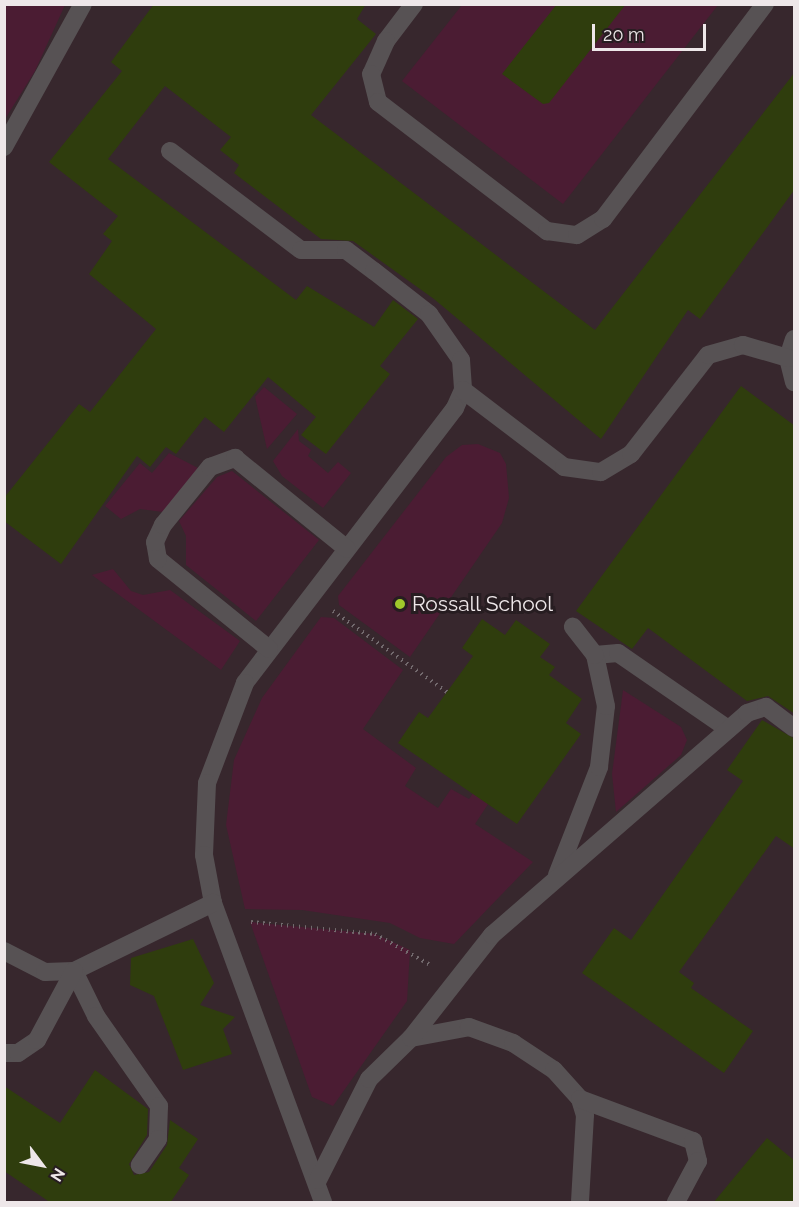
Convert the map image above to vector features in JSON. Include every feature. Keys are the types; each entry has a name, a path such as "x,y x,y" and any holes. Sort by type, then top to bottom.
{"lane":[{"path":"4,147 83,4"},
{"path":"414,4 386,41 371,74 378,102 547,231 577,235 603,219 765,4"},
{"path":"170,151 302,250 346,250 429,314 461,360 463,390 455,408 269,649 226,723 207,783 204,855 213,903 318,1180 323,1203"},
{"path":"795,339 788,358 795,382"},
{"path":"463,390 564,467 600,472 631,454 708,355 743,345 788,358"},
{"path":"269,649 158,559 155,542 163,525 210,467 235,458 346,549"},
{"path":"556,877 598,767 606,706 595,655 573,627"},
{"path":"595,655 618,653 728,729"},
{"path":"318,1180 369,1080 411,1038 453,981 492,935 747,713 766,707 795,728"},
{"path":"4,951 45,972 74,971 213,903"},
{"path":"4,1053 18,1053 37,1040 74,971"},
{"path":"74,971 96,1016 159,1107 158,1139 140,1165"},
{"path":"411,1038 445,1028 490,1032 534,1054 580,1099 693,1142 698,1161 676,1203"},
{"path":"580,1099 586,1132 580,1203"}],"path":[{"path":"311,595 447,692"},
{"path":"220,922 375,934 410,950 453,981"}],"shaded area":[{"path":"5,4 65,5 35,71 5,119"},
{"name":"Rossall School","path":"5,5 794,5 794,1202 5,1202"},
{"path":"462,5 718,5 563,204 402,81"},
{"path":"264,387 297,414 267,449 255,397"},
{"path":"298,429 299,441 311,450 308,456 328,473 338,462 351,473 323,508 282,476 273,461"},
{"path":"478,444 500,453 506,464 509,498 502,523 410,657 339,605 338,596 446,457 462,445"},
{"path":"169,453 198,468 163,512 140,509 121,519 105,506 140,463 152,473"},
{"path":"232,471 319,540 256,621 186,565 186,536 179,521 217,477"},
{"path":"113,569 131,591 143,595 170,590 240,641 221,670 92,575"},
{"path":"321,617 334,618 403,670 363,729 416,768 405,786 438,808 451,789 469,799 496,759 517,760 475,824 533,862 454,944 420,938 390,923 302,910 245,909 226,825 234,760 262,698"},
{"path":"623,690 681,727 687,740 681,755 616,812 612,774"},
{"path":"250,922 375,934 410,950 407,1001 333,1106 312,1097"}],"building":[{"path":"154,4 366,4 357,19 376,34 311,115 595,330 795,72 795,189 700,319 688,310 601,439 434,299 353,241 321,239 234,173 239,165 220,150 231,137 165,86 108,159 296,300 307,286 374,327 393,300 418,319 380,366 390,374 326,454 301,435 316,417 268,377 224,432 205,417 176,454 166,447 150,467 137,456 61,564 4,521 4,498 79,404 90,412 156,329 89,274 112,241 103,234 118,216 49,162 122,71 111,62"},
{"path":"557,4 626,4 549,103 543,104 502,74"},
{"path":"741,386 795,426 795,714 768,696 747,701 648,628 632,649 576,611"},
{"path":"482,619 505,635 516,620 550,644 540,657 555,667 549,675 582,699 566,723 581,734 517,824 398,743 419,712 428,718 473,656 462,648"},
{"path":"762,720 795,739 795,849 776,836 679,972 694,983 691,988 753,1031 724,1073 582,973 614,928 631,940 743,781 727,770"},
{"path":"193,939 214,983 200,1005 235,1017 223,1029 232,1054 183,1070 154,996 130,985 131,958"},
{"path":"95,1070 148,1109 147,1135 129,1164 134,1175 149,1172 167,1145 170,1120 198,1139 179,1168 189,1175 170,1203 51,1203 4,1171 4,1086 60,1123"},
{"path":"767,1138 795,1161 795,1203 713,1203"}],"place":[{"name":"Rossall School","path":"400,604"}]}
